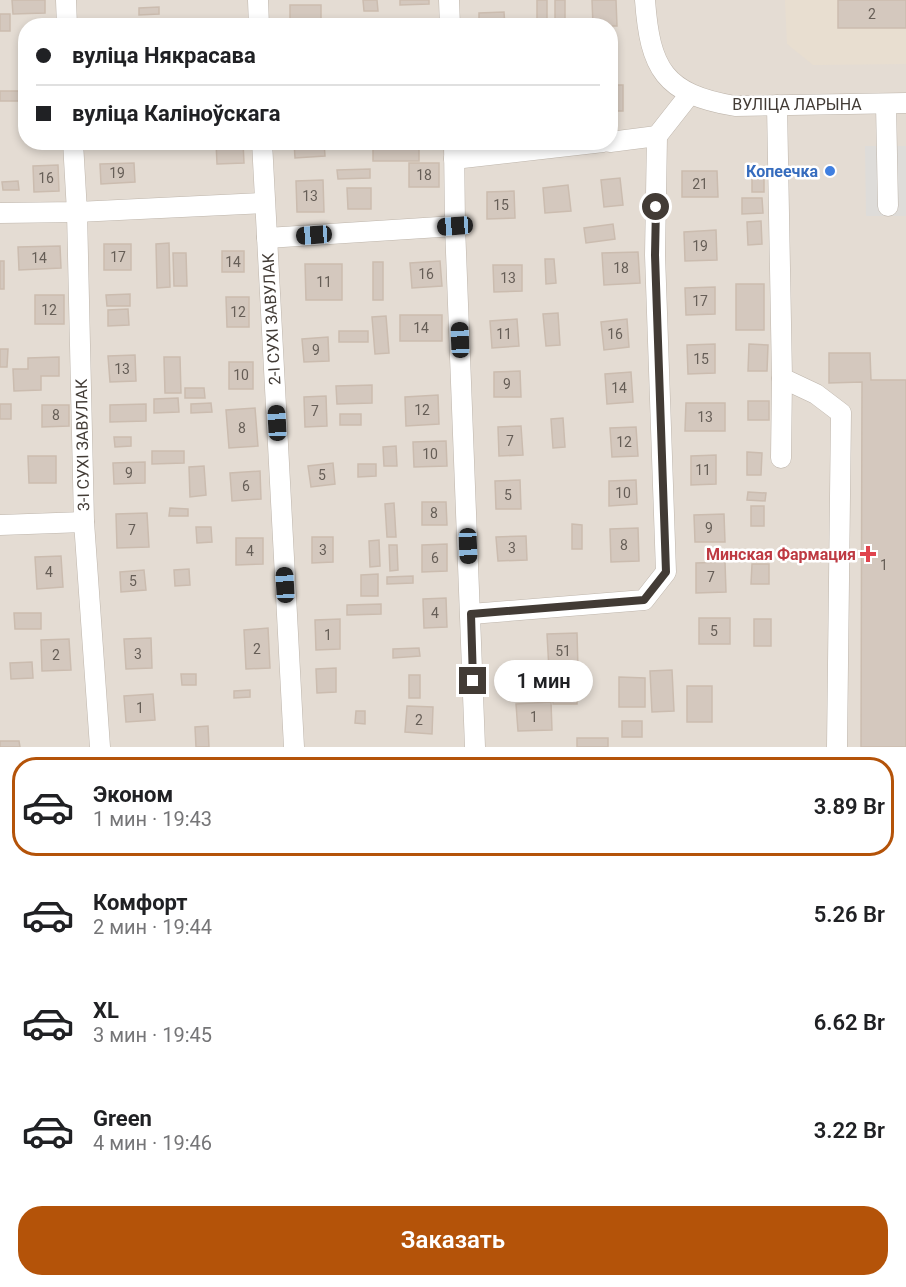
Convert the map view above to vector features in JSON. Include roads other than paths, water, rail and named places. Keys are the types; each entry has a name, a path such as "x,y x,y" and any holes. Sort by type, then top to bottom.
{"street":[{"path":"66,0 67,18"},
{"path":"258,0 259,18"},
{"path":"449,0 450,18"},
{"name":"ВУЛІЦА ЛАРЫНА","path":"645,0 646,25 656,62 671,82 690,94 711,102 735,106 906,104"},
{"path":"471,614 644,600 666,572 655,255 657,136 690,94"},
{"path":"886,104 888,206"},
{"path":"777,105 782,378 781,458"},
{"path":"618,141 657,136"},
{"name":"3-І СУХІ ЗАВУЛАК","path":"73,150 84,522 100,747"},
{"name":"2-І СУХІ ЗАВУЛАК","path":"262,150 294,747"},
{"path":"471,150 454,151 475,747"},
{"path":"0,213 77,212 264,203"},
{"path":"267,238 455,226"},
{"path":"782,378 816,394 841,413 837,747"},
{"path":"0,525 84,522"}],"place":[{"name":"Копеечка","path":"830,171"},
{"name":"Минская Фармация","path":"868,554"}]}
